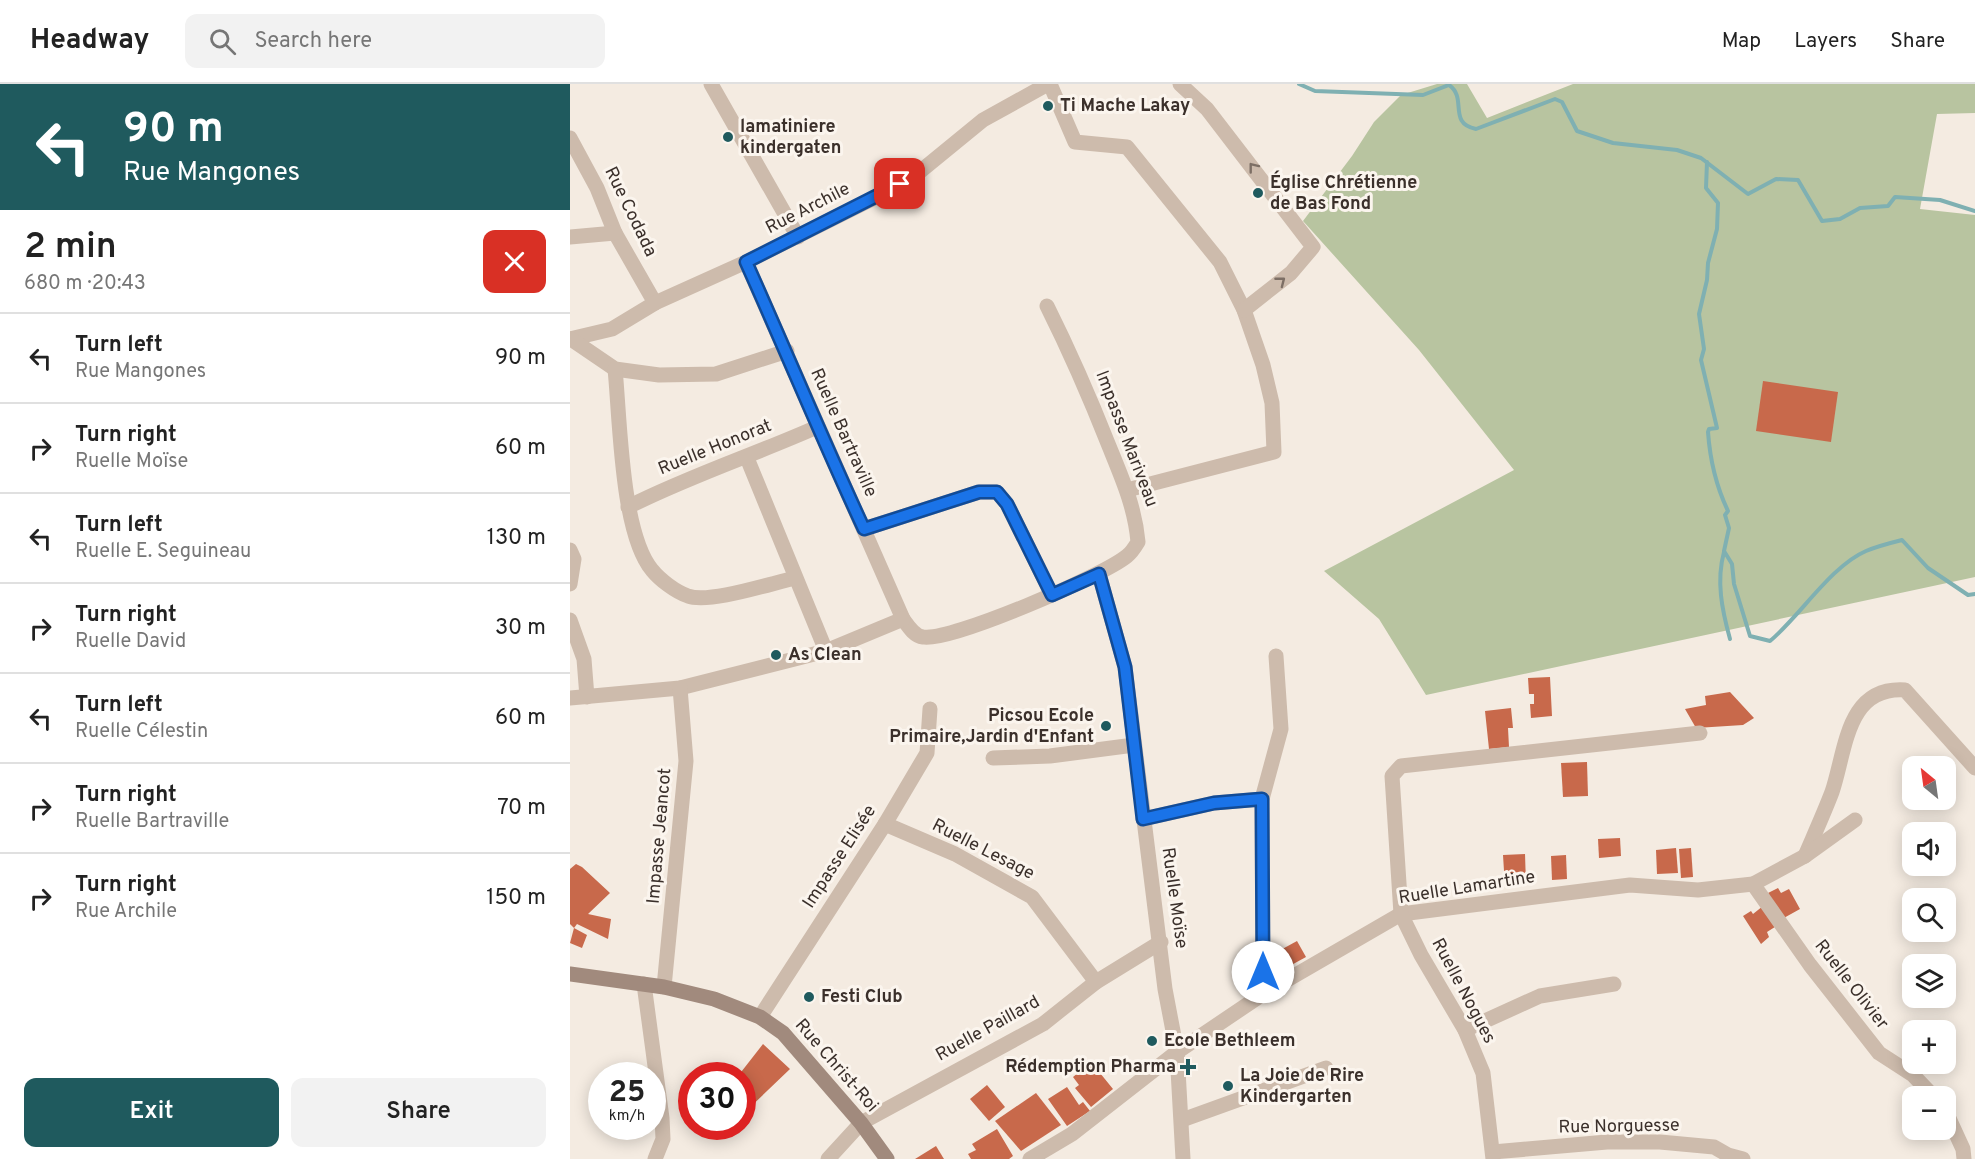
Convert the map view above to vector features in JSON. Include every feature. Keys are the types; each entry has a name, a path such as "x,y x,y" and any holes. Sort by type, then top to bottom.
{"street":[{"path":"711,84 798,237"},
{"path":"1049,84 1075,142 1127,147 1220,262 1244,310 1263,365 1272,403 1274,452 1126,490"},
{"name":"Rue Archile","path":"570,339 612,329 655,303 798,237 917,174 983,120 1033,88 1049,84"},
{"path":"1180,84 1207,110 1313,247 1291,273 1244,310"},
{"name":"Rue Codada","path":"570,138 597,188 615,233 655,303"},
{"path":"570,237 615,233"},
{"name":"Ruelle Bartraville","path":"746,262 903,619"},
{"name":"Impasse Mariveau","path":"1047,306 1076,363 1136,516 1138,542 1128,556 1099,574"},
{"path":"570,339 615,369 659,375 716,374 787,351"},
{"path":"615,369 628,507 641,551 651,569 668,584 690,597 719,596 795,578"},
{"name":"Ruelle Honorat","path":"628,507 679,482 747,458 817,427"},
{"path":"747,458 826,651"},
{"path":"864,529 979,492 997,492 1007,504 1052,595"},
{"path":"570,550 574,559 570,584"},
{"path":"570,698 680,688 826,651 903,619 914,633 923,637 957,632 1099,574"},
{"name":"Ruelle Moïse","path":"1099,574 1125,667 1143,819 1161,942 1165,989 1177,1052 1183,1159"},
{"path":"570,620 584,659 587,697"},
{"path":"1263,994 1262,799 1281,729 1276,656"},
{"name":"Impasse Jeancot","path":"664,987 686,761 680,688"},
{"path":"1805,856 1832,791 1849,727 1867,701 1888,689 1905,690 1975,768"},
{"name":"Impasse Elisée","path":"760,1017 885,824 927,753 930,709"},
{"path":"1401,915 1392,776 1401,766 1700,732"},
{"path":"993,758 1050,756 1134,745"},
{"path":"1143,819 1214,803 1262,799"},
{"name":"Ruelle Lamartine","path":"1030,1159 1072,1134 1177,1052 1263,994 1401,915 1630,885 1698,890 1754,884 1805,856 1855,820"},
{"name":"Ruelle Lesage","path":"885,824 955,854 1032,897 1096,982"},
{"name":"Ruelle Olivier","path":"1754,884 1810,965 1879,1053 1913,1075 1923,1086"},
{"name":"Ruelle Nogues","path":"1401,915 1421,955 1465,1030 1483,1073 1493,1156"},
{"name":"Ruelle Paillard","path":"828,1159 861,1123 1043,1024 1096,982 1161,942"},
{"name":"Rue Christ-Roi","path":"570,974 664,987 714,999 760,1017 783,1033 861,1123 887,1159"},
{"path":"644,984 662,1118 663,1139 655,1159"},
{"path":"1465,1030 1540,996 1614,984"},
{"path":"1182,1120 1326,1068"},
{"path":"1956,1134 1963,1149 1964,1159"},
{"name":"Rue Norguesse","path":"1493,1156 1607,1142 1660,1142 1714,1147 1728,1155 1743,1159"}],"green space":[{"path":"1437,84 1467,84 1487,118 1573,84 1975,84 1975,113 1937,114 1920,209 1975,215 1975,577 1426,695 1379,619 1324,571 1514,470 1419,350 1303,221 1352,156 1374,122 1401,95"}],"building":[{"path":"1763,381 1838,392 1831,442 1756,431"},
{"path":"1550,677 1552,716 1531,718 1530,704 1534,704 1534,694 1529,694 1528,678"},
{"path":"1730,692 1754,718 1743,725 1696,728 1685,709 1706,705 1705,696"},
{"path":"1511,708 1513,728 1508,728 1509,747 1489,749 1485,711"},
{"path":"1587,762 1588,796 1563,797 1561,763"},
{"path":"1620,838 1621,856 1599,858 1598,839"},
{"path":"1676,848 1678,873 1657,874 1656,850"},
{"path":"1691,848 1693,877 1681,878 1679,849"},
{"path":"1525,854 1526,884 1505,886 1503,855"},
{"path":"1566,855 1567,879 1552,880 1551,856"},
{"path":"576,864 610,893 588,914 611,919 608,939 577,924 574,928 570,924 570,869"},
{"path":"1778,888 1781,893 1789,889 1800,909 1782,919 1768,893"},
{"path":"1763,906 1778,925 1767,932 1769,937 1761,944 1743,916 1751,911 1753,914"},
{"path":"574,928 587,935 582,948 570,943"},
{"path":"1297,941 1306,957 1275,974 1266,958"},
{"path":"763,1044 790,1069 756,1102 756,1062 749,1062"},
{"path":"1091,1062 1113,1089 1091,1107 1075,1088 1079,1085 1073,1077"},
{"path":"987,1085 1005,1107 989,1121 970,1099"},
{"path":"1067,1087 1079,1105 1083,1102 1090,1111 1067,1126 1048,1099"},
{"path":"1036,1093 1061,1125 1021,1151 995,1121"},
{"path":"997,1129 1013,1156 1009,1159 971,1159 968,1154 976,1150 972,1144"},
{"path":"936,1146 944,1159 915,1159"}],"waterway":[{"path":"1299,84 1315,91 1423,95 1449,85 1457,97 1462,121 1467,126 1476,129 1555,99 1562,102 1577,131 1613,143 1677,150 1701,158 1748,194 1776,179 1798,180 1822,221 1840,219 1860,208 1888,206 1895,197 1940,200 1975,211"},
{"path":"1707,162 1706,188 1718,203 1717,229 1699,314 1704,349 1701,360 1717,428 1709,429 1708,432 1712,463 1728,511 1725,515 1729,528 1724,551 1732,564 1734,584 1750,636 1770,641 1828,579 1853,558 1870,549 1902,540 1928,568 1968,595 1975,594"},
{"path":"1724,552 1720,574 1721,596 1730,639"}],"place":[{"name":"Ti Mache Lakay","path":"1048,106"},
{"name":"lamatiniere kindergaten","path":"728,137"},
{"name":"Église Chrétienne de Bas Fond","path":"1258,193"},
{"name":"As Clean","path":"776,655"},
{"name":"Picsou Ecole Primaire,Jardin d'Enfant","path":"1106,726"},
{"name":"Festi Club","path":"809,997"},
{"name":"Ecole Bethleem","path":"1152,1041"},
{"name":"Rédemption Pharma","path":"1188,1067"},
{"name":"La Joie de Rire Kindergarten","path":"1228,1086"}],"route":[{"path":"900,184 746,262 787,351 817,427 864,529 979,492 997,492 1007,504 1052,595 1099,574 1125,667 1143,819 1214,803 1262,799 1263,972"}]}
